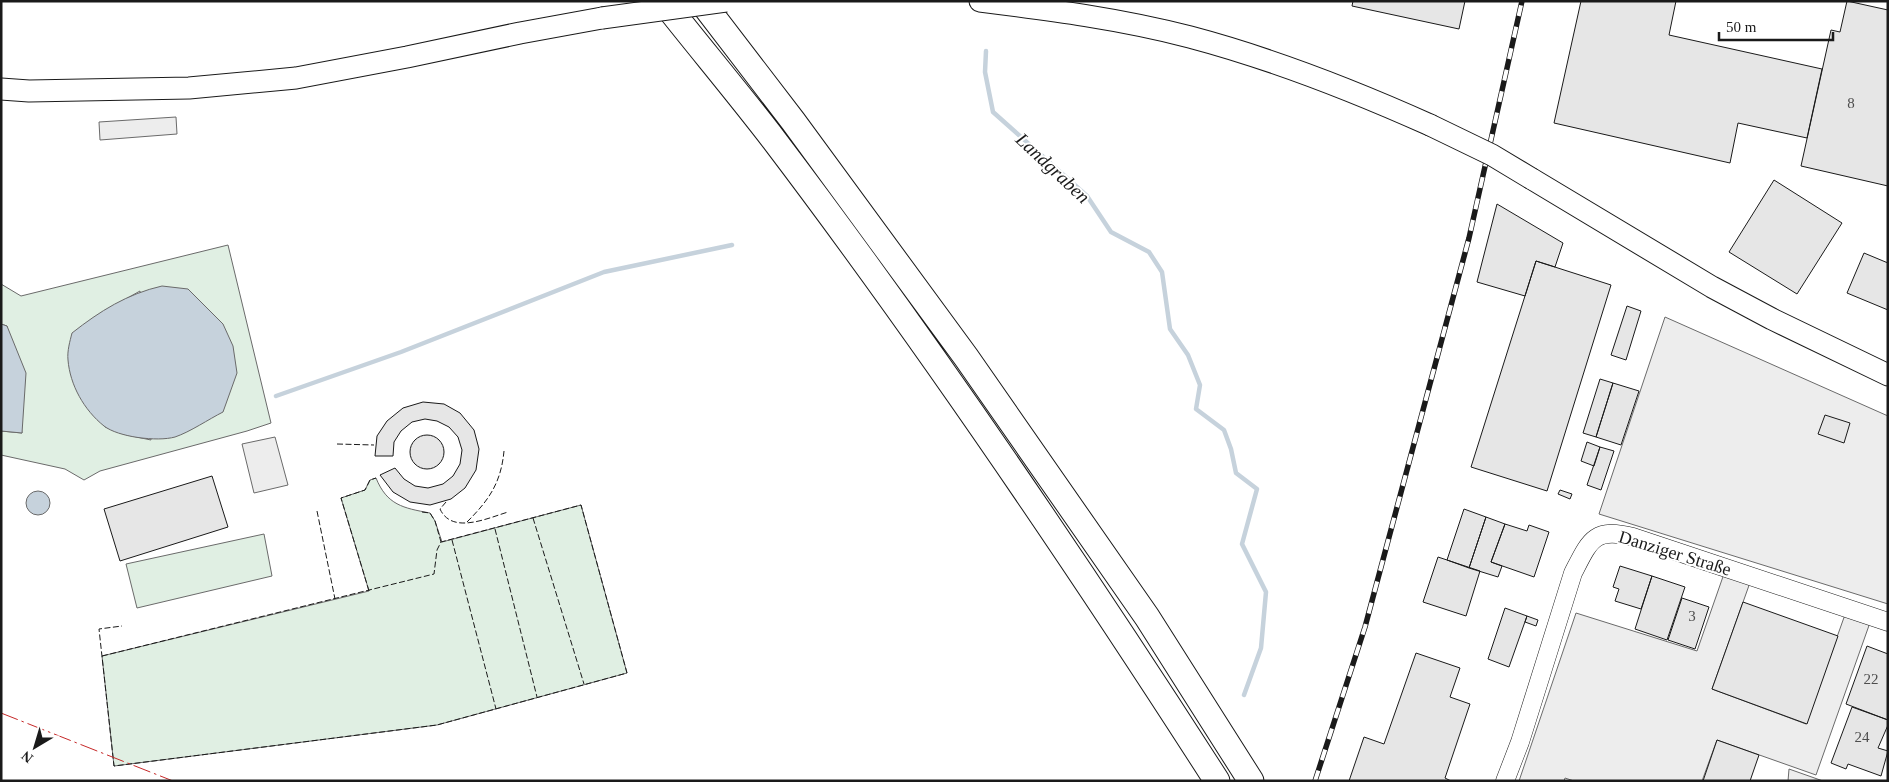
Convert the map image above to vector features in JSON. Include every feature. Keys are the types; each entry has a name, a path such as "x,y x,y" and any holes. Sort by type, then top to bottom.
{"highway":[{"path":"663,1 774,140 939,366 1125,637 1218,781"},
{"path":"701,1 799,129 966,357 1147,617 1251,781"}],"main road":[{"path":"1,89 30,91 189,88 296,78 602,18 726,1"},
{"path":"980,1 1079,14 1189,37 1257,56 1321,79 1430,125 1492,155 1712,287 1888,375"}],"street":[{"name":"Danziger Straße","path":"1505,781 1520,742 1573,573 1587,547 1594,538 1603,533 1618,533 1633,537 1888,622"}],"green space":[{"path":"228,245 271,423 100,471 84,480 65,469 1,455 1,431 22,433 7,326 1,324 1,284 21,296","holes":["140,291 151,440 127,435 105,427 122,301"]},
{"path":"376,478 385,494 397,504 430,513 435,521 442,542 581,505 627,673 437,725 114,766 102,656 369,591 341,498 365,490 370,480"},
{"path":"264,534 272,576 137,608 126,564"}],"shaded area":[{"path":"176,117 177,134 100,140 99,122"},
{"path":"162,286 188,289 223,324 233,346 237,373 223,412 175,437 158,439 138,438 110,430 97,420 84,405 75,388 69,369 68,350 72,333 93,317 137,294"},
{"path":"1665,317 1888,416 1888,604 1599,514"},
{"path":"1,324 7,326 26,373 22,433 1,431"},
{"path":"275,437 288,485 254,493 242,444"},
{"path":"38,491 43,492 49,498 49,508 43,514 38,515 33,514 27,508 26,503 27,498 33,492"},
{"path":"1726,568 1752,577 1712,689 1806,724 1847,609 1872,617 1816,775 1717,740 1702,781 1574,781 1565,778 1564,781 1519,781 1576,613 1697,651"},
{"path":"1789,769 1823,781 1788,781"}],"building":[{"path":"1353,1 1465,1 1459,29 1352,6"},
{"path":"1581,1 1676,1 1669,35 1822,69 1807,138 1738,123 1730,163 1554,123"},
{"path":"1847,1 1888,10 1888,186 1801,166 1831,30 1840,32"},
{"path":"1774,180 1842,223 1797,294 1729,252"},
{"path":"1497,204 1563,243 1555,267 1536,261 1525,296 1477,282"},
{"path":"1864,253 1888,263 1888,310 1847,293"},
{"path":"1536,261 1611,285 1547,491 1471,467"},
{"path":"1627,306 1641,311 1626,360 1611,355"},
{"path":"1600,379 1613,383 1596,437 1583,433"},
{"path":"1613,383 1639,391 1621,445 1596,437"},
{"path":"423,402 444,404 460,413 474,430 479,449 476,470 465,488 451,499 430,505 410,502 393,492 380,475 395,468 404,479 415,486 428,488 443,484 453,476 460,464 462,450 458,437 449,427 437,421 425,419 412,422 401,431 394,442 393,456 375,456 377,436 387,421 403,408"},
{"path":"1825,415 1850,423 1844,443 1818,434"},
{"path":"427,435 439,440 444,452 439,464 427,469 415,464 410,452 415,440"},
{"path":"1587,442 1600,447 1594,466 1581,461"},
{"path":"1600,447 1614,451 1601,490 1587,485"},
{"path":"212,476 228,527 120,561 104,509"},
{"path":"1560,490 1572,494 1570,499 1558,494"},
{"path":"1464,509 1486,517 1469,568 1447,560"},
{"path":"1486,517 1505,524 1491,562 1502,566 1498,577 1469,568"},
{"path":"1505,524 1527,531 1529,525 1549,532 1534,577 1491,562"},
{"path":"1438,557 1480,571 1466,616 1423,602"},
{"path":"1620,566 1652,576 1641,609 1615,601 1619,589 1613,587"},
{"path":"1652,576 1685,587 1667,640 1635,629"},
{"path":"1682,598 1709,607 1695,649 1668,640"},
{"path":"1743,602 1838,636 1807,724 1712,689"},
{"path":"1505,608 1527,616 1509,667 1488,659"},
{"path":"1527,616 1538,620 1536,626 1525,622"},
{"path":"1867,646 1888,654 1888,720 1846,704"},
{"path":"1416,653 1460,668 1450,697 1470,704 1445,778 1451,781 1349,781 1364,737 1384,744"},
{"path":"1852,707 1888,720 1888,725 1878,748 1888,751 1881,776 1848,764 1846,769 1831,763"},
{"path":"1717,740 1759,755 1750,781 1703,781"}],"waterway":[{"name":"Landgraben","path":"986,51 985,72 993,112 1087,196 1111,232 1149,252 1162,272 1170,329 1188,355 1200,385 1196,409 1224,430 1231,449 1236,473 1257,489 1242,544 1266,592 1261,648 1244,695"},
{"path":"276,396 401,352 604,272 732,245"}],"railway":[{"path":"1315,781 1365,627 1469,238 1522,1"}],"fence":[{"path":"337,444 374,445"},
{"path":"467,522 482,506 493,490 500,472 504,451"},
{"path":"369,591 341,498 365,490 370,480 376,478"},
{"path":"446,502 440,509 446,517 462,523 481,521 508,512"},
{"path":"102,656 434,574 437,550 441,542 581,505 627,673 437,725 114,766 99,629 122,626"},
{"path":"317,511 335,599"},
{"path":"422,512 430,513 435,521 441,542"},
{"path":"533,518 584,684"},
{"path":"495,529 537,697"},
{"path":"452,540 496,709"}],"power":[{"path":"1,713 173,781"}]}
